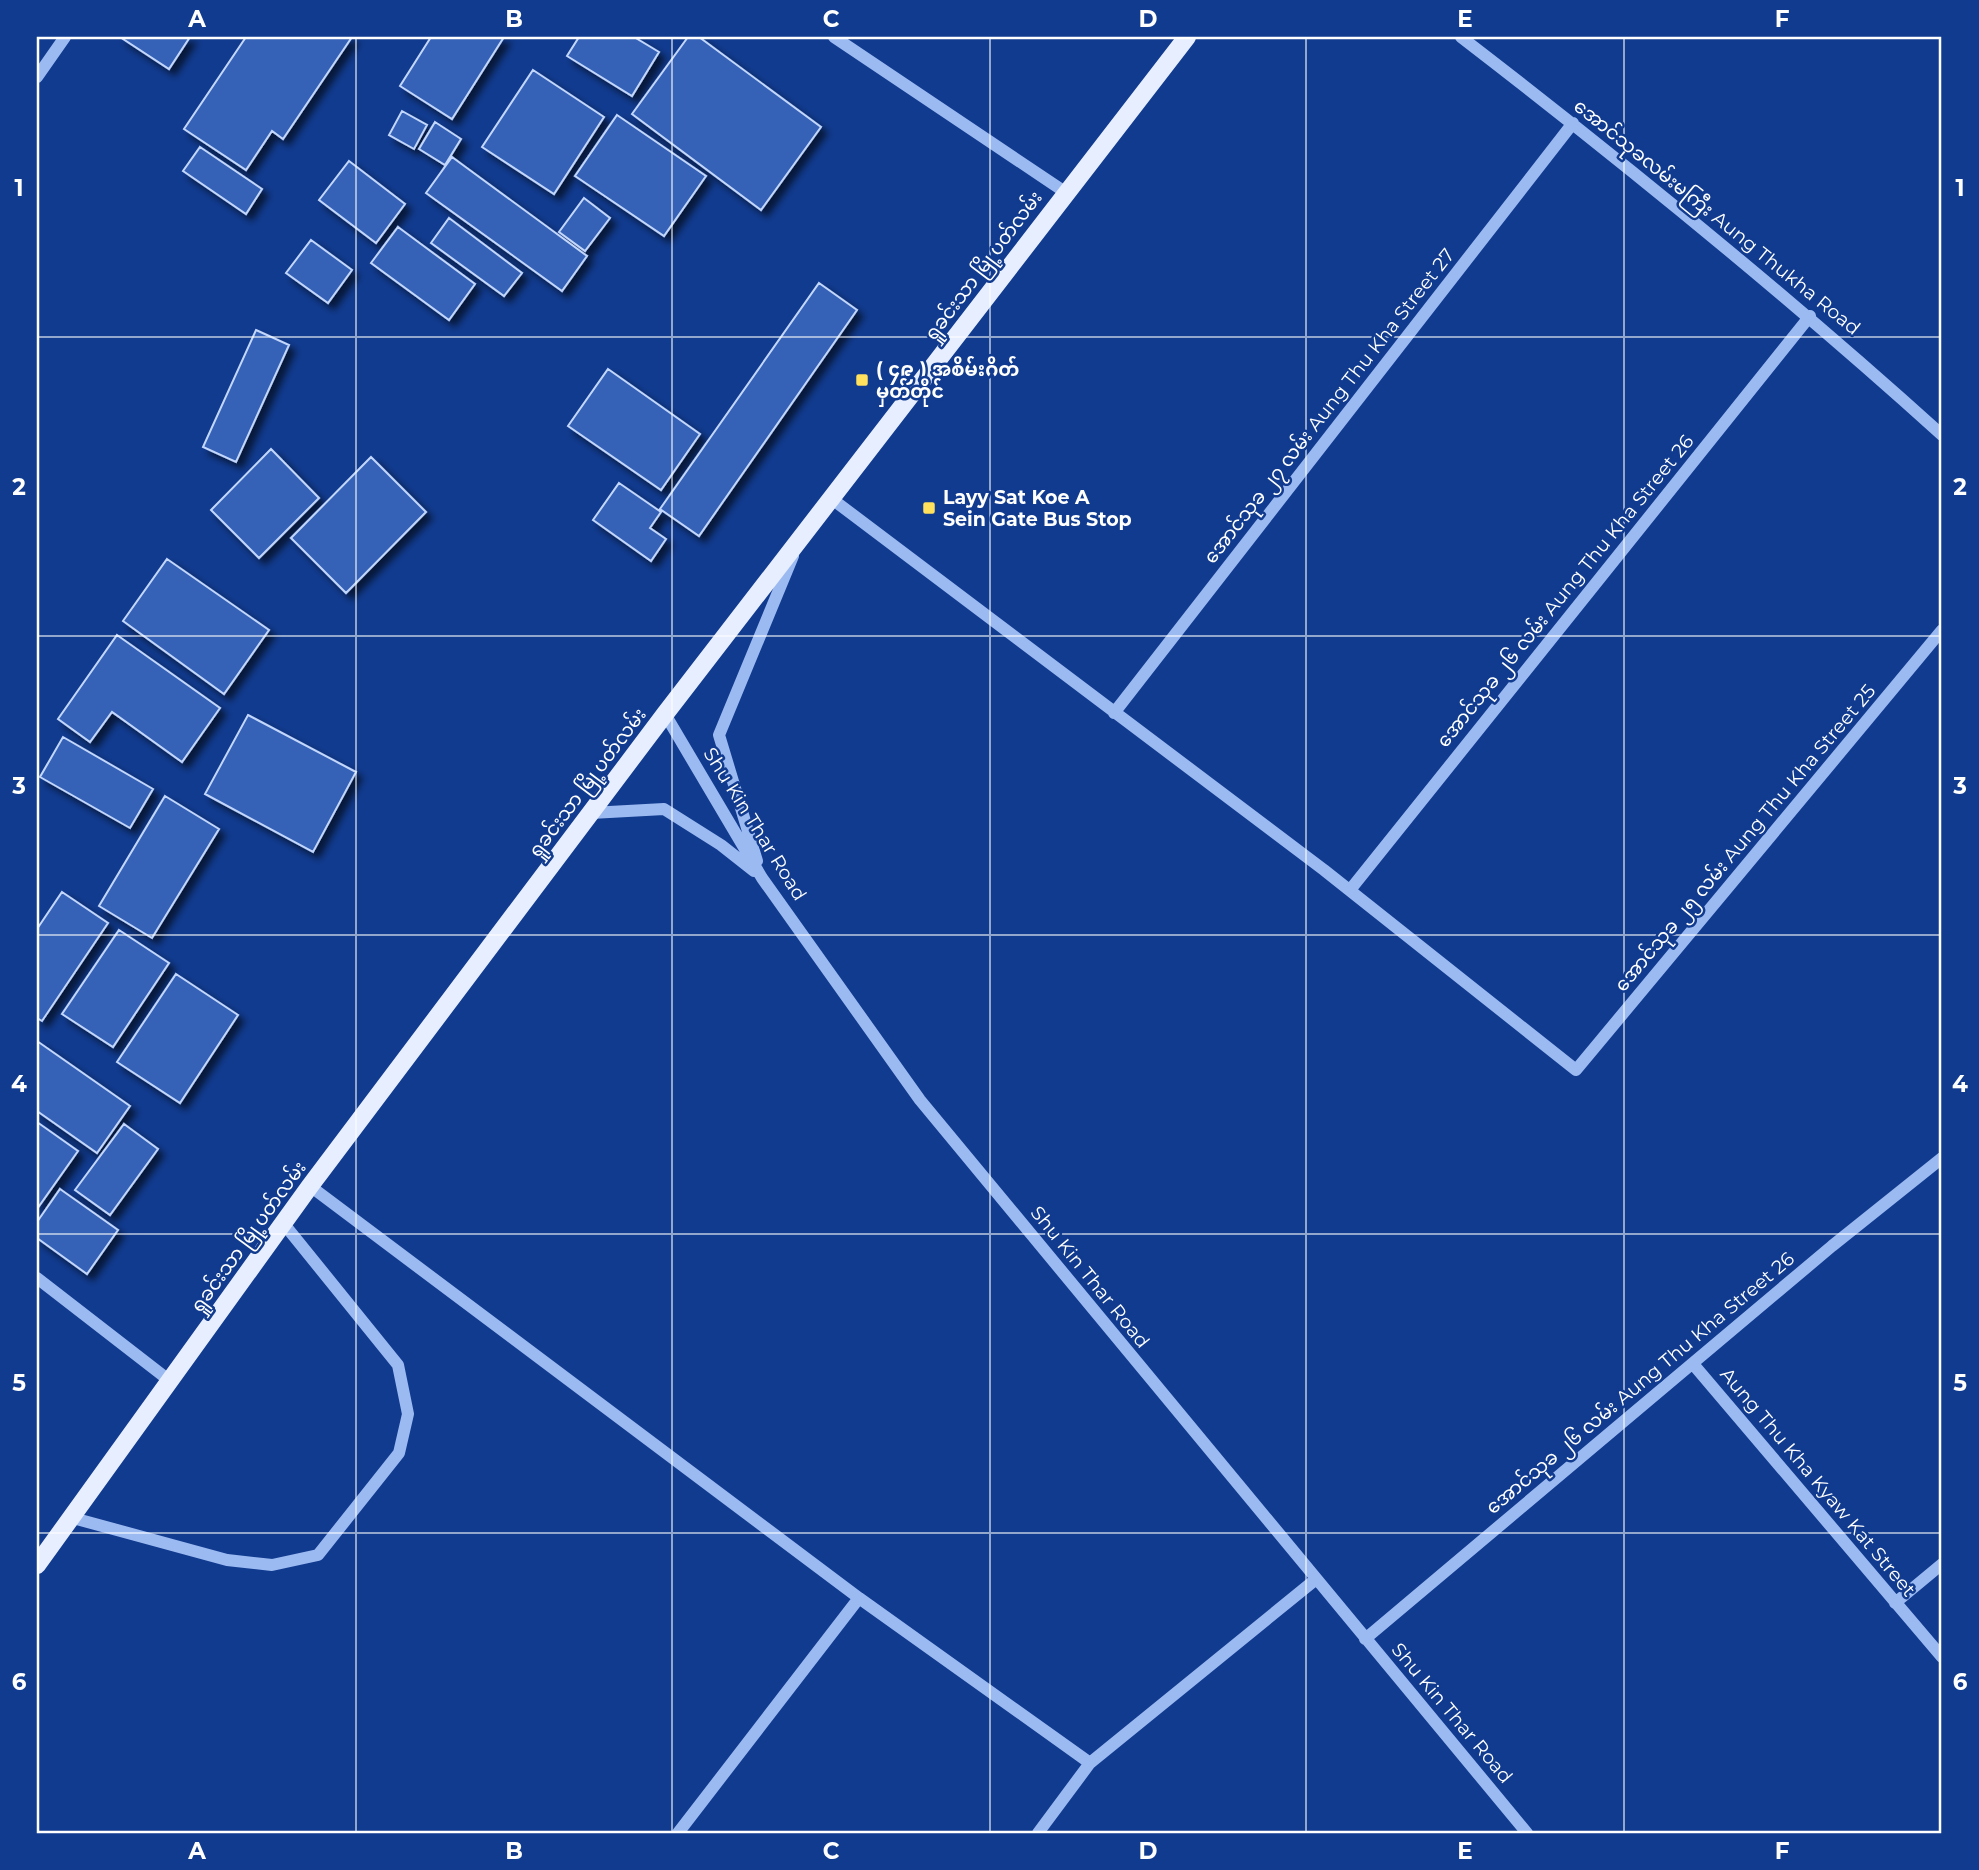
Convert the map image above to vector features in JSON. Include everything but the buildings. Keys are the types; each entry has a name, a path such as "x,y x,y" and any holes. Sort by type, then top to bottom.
{"main road":[{"name":"ရှုခင်းသာ မြို့ပတ်လမ်း","path":"37,1565 310,1186 665,714 1187,37"}],"street":[{"path":"37,77 65,37"},
{"path":"834,37 1065,192"},
{"name":"အောင်သုခလမ်းမကြီး Aung Thukha Road","path":"1461,37 1573,123 1810,316 1942,435"},
{"name":"အောင်သုခ ၂၇ လမ်း Aung Thu Kha Street 27","path":"1114,713 1573,123"},
{"name":"အောင်သုခ ၂၆ လမ်း Aung Thu Kha Street 26","path":"1350,890 1810,316"},
{"path":"832,499 1350,890"},
{"path":"762,878 719,735 799,541"},
{"name":"အောင်သုခ ၂၅ လမ်း Aung Thu Kha Street 25","path":"1350,890 1576,1070 1942,630"},
{"name":"Shu Kin Thar Road","path":"665,714 762,878 920,1100 1527,1833"},
{"path":"591,813 664,809 721,845 762,878"},
{"name":"အောင်သုခ ၂၆ လမ်း Aung Thu Kha Street 26","path":"1365,1639 1942,1158"},
{"path":"310,1186 859,1598 1090,1763"},
{"path":"73,1518 227,1560 272,1565 318,1555 399,1453 408,1414 398,1365 284,1224"},
{"path":"37,1278 170,1381"},
{"name":"Aung Thu Kha Kyaw Kat Street","path":"1693,1363 1942,1657"},
{"path":"1895,1603 1942,1564"},
{"path":"1038,1833 1090,1763 1315,1580"},
{"path":"678,1833 859,1598"}],"place":[{"name":"( ၄၉ ) အစိမ်းဂိတ် မှတ်တိုင်","path":"862,380"},
{"name":"Layy Sat Koe A Sein Gate Bus Stop","path":"929,508"}]}
